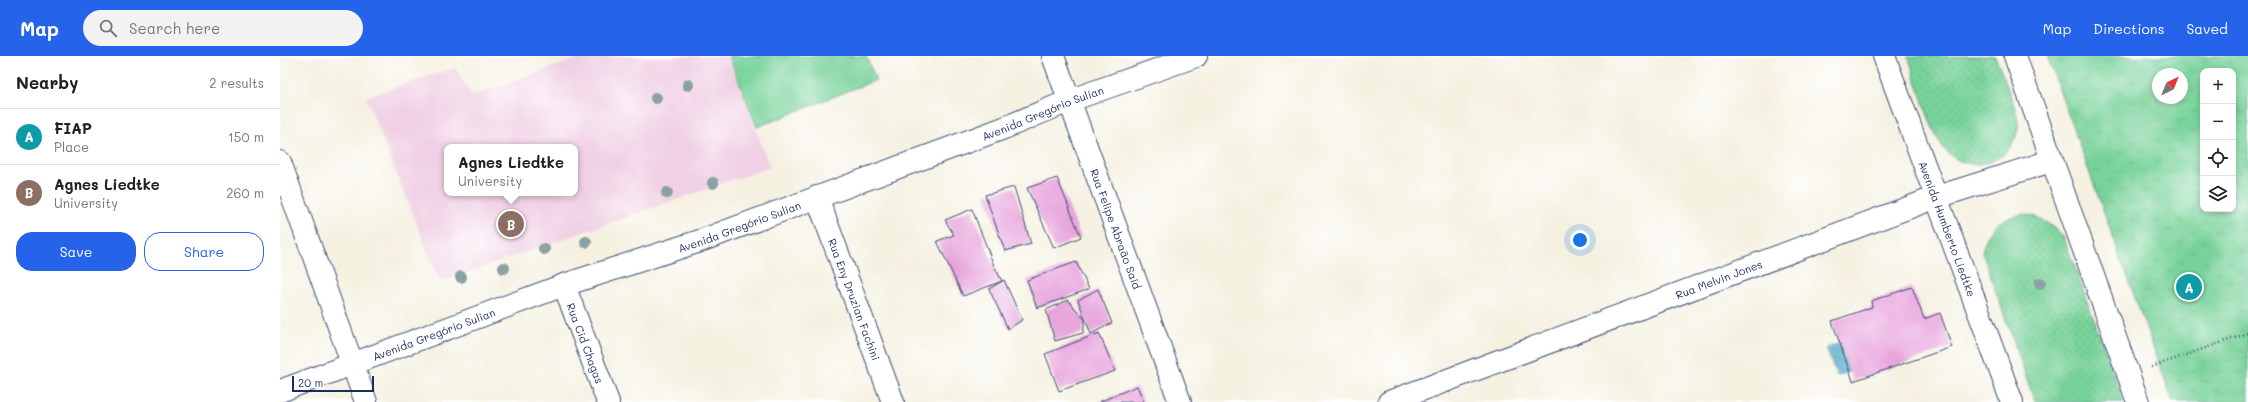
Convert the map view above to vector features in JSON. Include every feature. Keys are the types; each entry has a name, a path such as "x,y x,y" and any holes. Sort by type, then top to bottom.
{"street":[{"name":"Rua Felipe Abraão Said","path":"1053,56 1071,100 1180,402"},
{"name":"Avenida Gregório Sulian","path":"280,391 564,284 700,241 1004,128 1071,100 1196,56"},
{"name":"Avenida Humberto Liedtke","path":"1884,56 2012,402"},
{"path":"2015,56 2051,161 2138,402"},
{"name":"Rua Melvin Jones","path":"1389,402 1937,197 2051,161"},
{"path":"280,162 366,402"},
{"name":"Rua Eny Druzian Fachini","path":"817,197 893,402"},
{"name":"Rua Cid Chagas","path":"564,284 608,402"}],"path":[{"path":"2159,365 2248,333"}],"shaded area":[{"path":"585,56 728,56 770,167 440,282 366,97 455,68 472,96"}],"green space":[{"path":"729,56 866,56 876,80 757,127"},
{"path":"1908,56 1995,56 2013,103 2018,121 2018,128 2014,140 2008,150 1989,162 1978,164 1967,163 1956,159 1946,151 1940,143 1929,120"},
{"path":"2047,56 2248,56 2248,402 2173,402"},
{"path":"2025,214 2047,223 2064,238 2124,402 2035,402 1982,252 1988,235 1996,224 2008,218"}],"water":[{"path":"1839,343 1849,372 1837,376 1826,348"}],"building":[{"path":"1057,178 1081,237 1054,248 1027,188"},
{"path":"1014,187 1031,244 1005,251 985,195"},
{"path":"972,209 994,266 1002,281 963,296 937,241 954,235 945,220"},
{"path":"1076,262 1089,289 1037,308 1027,280"},
{"path":"1004,280 1022,320 1008,329 989,289"},
{"path":"1912,287 1924,319 1940,313 1952,347 1853,381 1832,321 1872,307 1871,301"},
{"path":"1098,289 1112,323 1091,334 1078,300"},
{"path":"1068,300 1085,320 1083,333 1055,341 1046,310"},
{"path":"1099,333 1115,371 1059,391 1045,354"},
{"path":"1137,386 1144,402 1099,402"}],"place":[{"name":"Agnes Liedtke","path":"511,224"},
{"name":"FIAP","path":"2189,287"}]}
